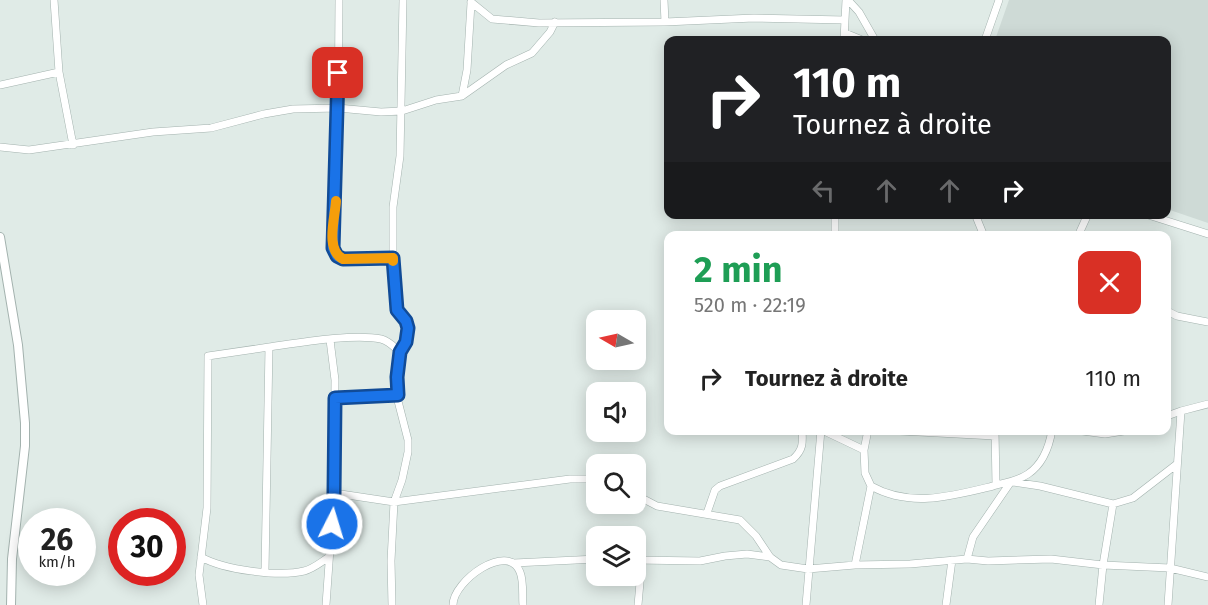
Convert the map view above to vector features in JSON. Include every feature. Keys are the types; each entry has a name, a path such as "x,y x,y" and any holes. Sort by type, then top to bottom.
{"street":[{"path":"54,0 59,72 73,145"},
{"path":"339,0 333,248 337,256 343,259 393,258"},
{"path":"392,605 391,561 394,502 408,452 397,377 400,352 406,342 408,328 406,321 397,310 393,258 393,207 400,156 402,111 403,0"},
{"path":"664,0 664,22"},
{"path":"844,36 847,0"},
{"path":"847,0 860,12 873,36"},
{"path":"986,36 999,0"},
{"path":"462,96 467,70 471,1"},
{"path":"471,1 492,19 555,22 664,22 754,18 845,20"},
{"path":"0,147 29,150 120,136 211,128 286,110 338,108 381,112 402,111 436,100 462,96 506,65 532,53 550,32 555,22"},
{"path":"0,85 59,72"},
{"path":"1161,219 1208,234"},
{"path":"0,237 18,345 25,423 25,446 12,559 11,605"},
{"path":"1171,313 1208,322"},
{"path":"203,605 199,584 207,508 208,356 353,338 383,339 400,352"},
{"path":"326,605 334,493 335,398 334,362 330,340"},
{"path":"265,571 269,347"},
{"path":"335,398 398,395"},
{"path":"1171,415 1208,404"},
{"path":"1167,605 1181,411"},
{"path":"707,513 715,490 720,486 793,459 800,453 802,435"},
{"path":"806,605 821,435"},
{"path":"832,435 864,450"},
{"path":"855,565 871,486 865,473 864,450 867,435"},
{"path":"995,435 996,485"},
{"path":"967,559 977,530 1011,483 1028,474 1039,463 1049,446 1051,435"},
{"path":"871,486 895,495 931,497 956,496 1011,483 1040,486 1113,504 1133,498 1177,464"},
{"path":"334,493 394,502 570,479 586,479"},
{"path":"646,500 657,506 707,513 744,523 770,557 781,565 808,569 967,559 988,561 1051,559 1102,565 1170,568 1208,577"},
{"path":"1099,605 1102,565 1113,504"},
{"path":"646,560 700,561 747,554 770,557"},
{"path":"201,557 210,562 233,568 295,572 306,571 329,557"},
{"path":"453,605 455,592 461,585 483,568 503,560 514,563 586,560"},
{"path":"946,605 952,560"},
{"path":"514,563 520,570 522,578 523,605"},
{"path":"638,586 638,605"}],"shaded area":[{"path":"1009,0 1208,0 1208,223 1171,210 1171,36 996,36"}],"slow traffic":[{"path":"336,201 333,248 337,256 343,259 393,258 393,261"}],"route":[{"path":"332,524 335,398 398,395 397,377 400,352 408,333 405,318 397,310 393,258 343,259 337,256 333,248 337,180 338,73"}]}
